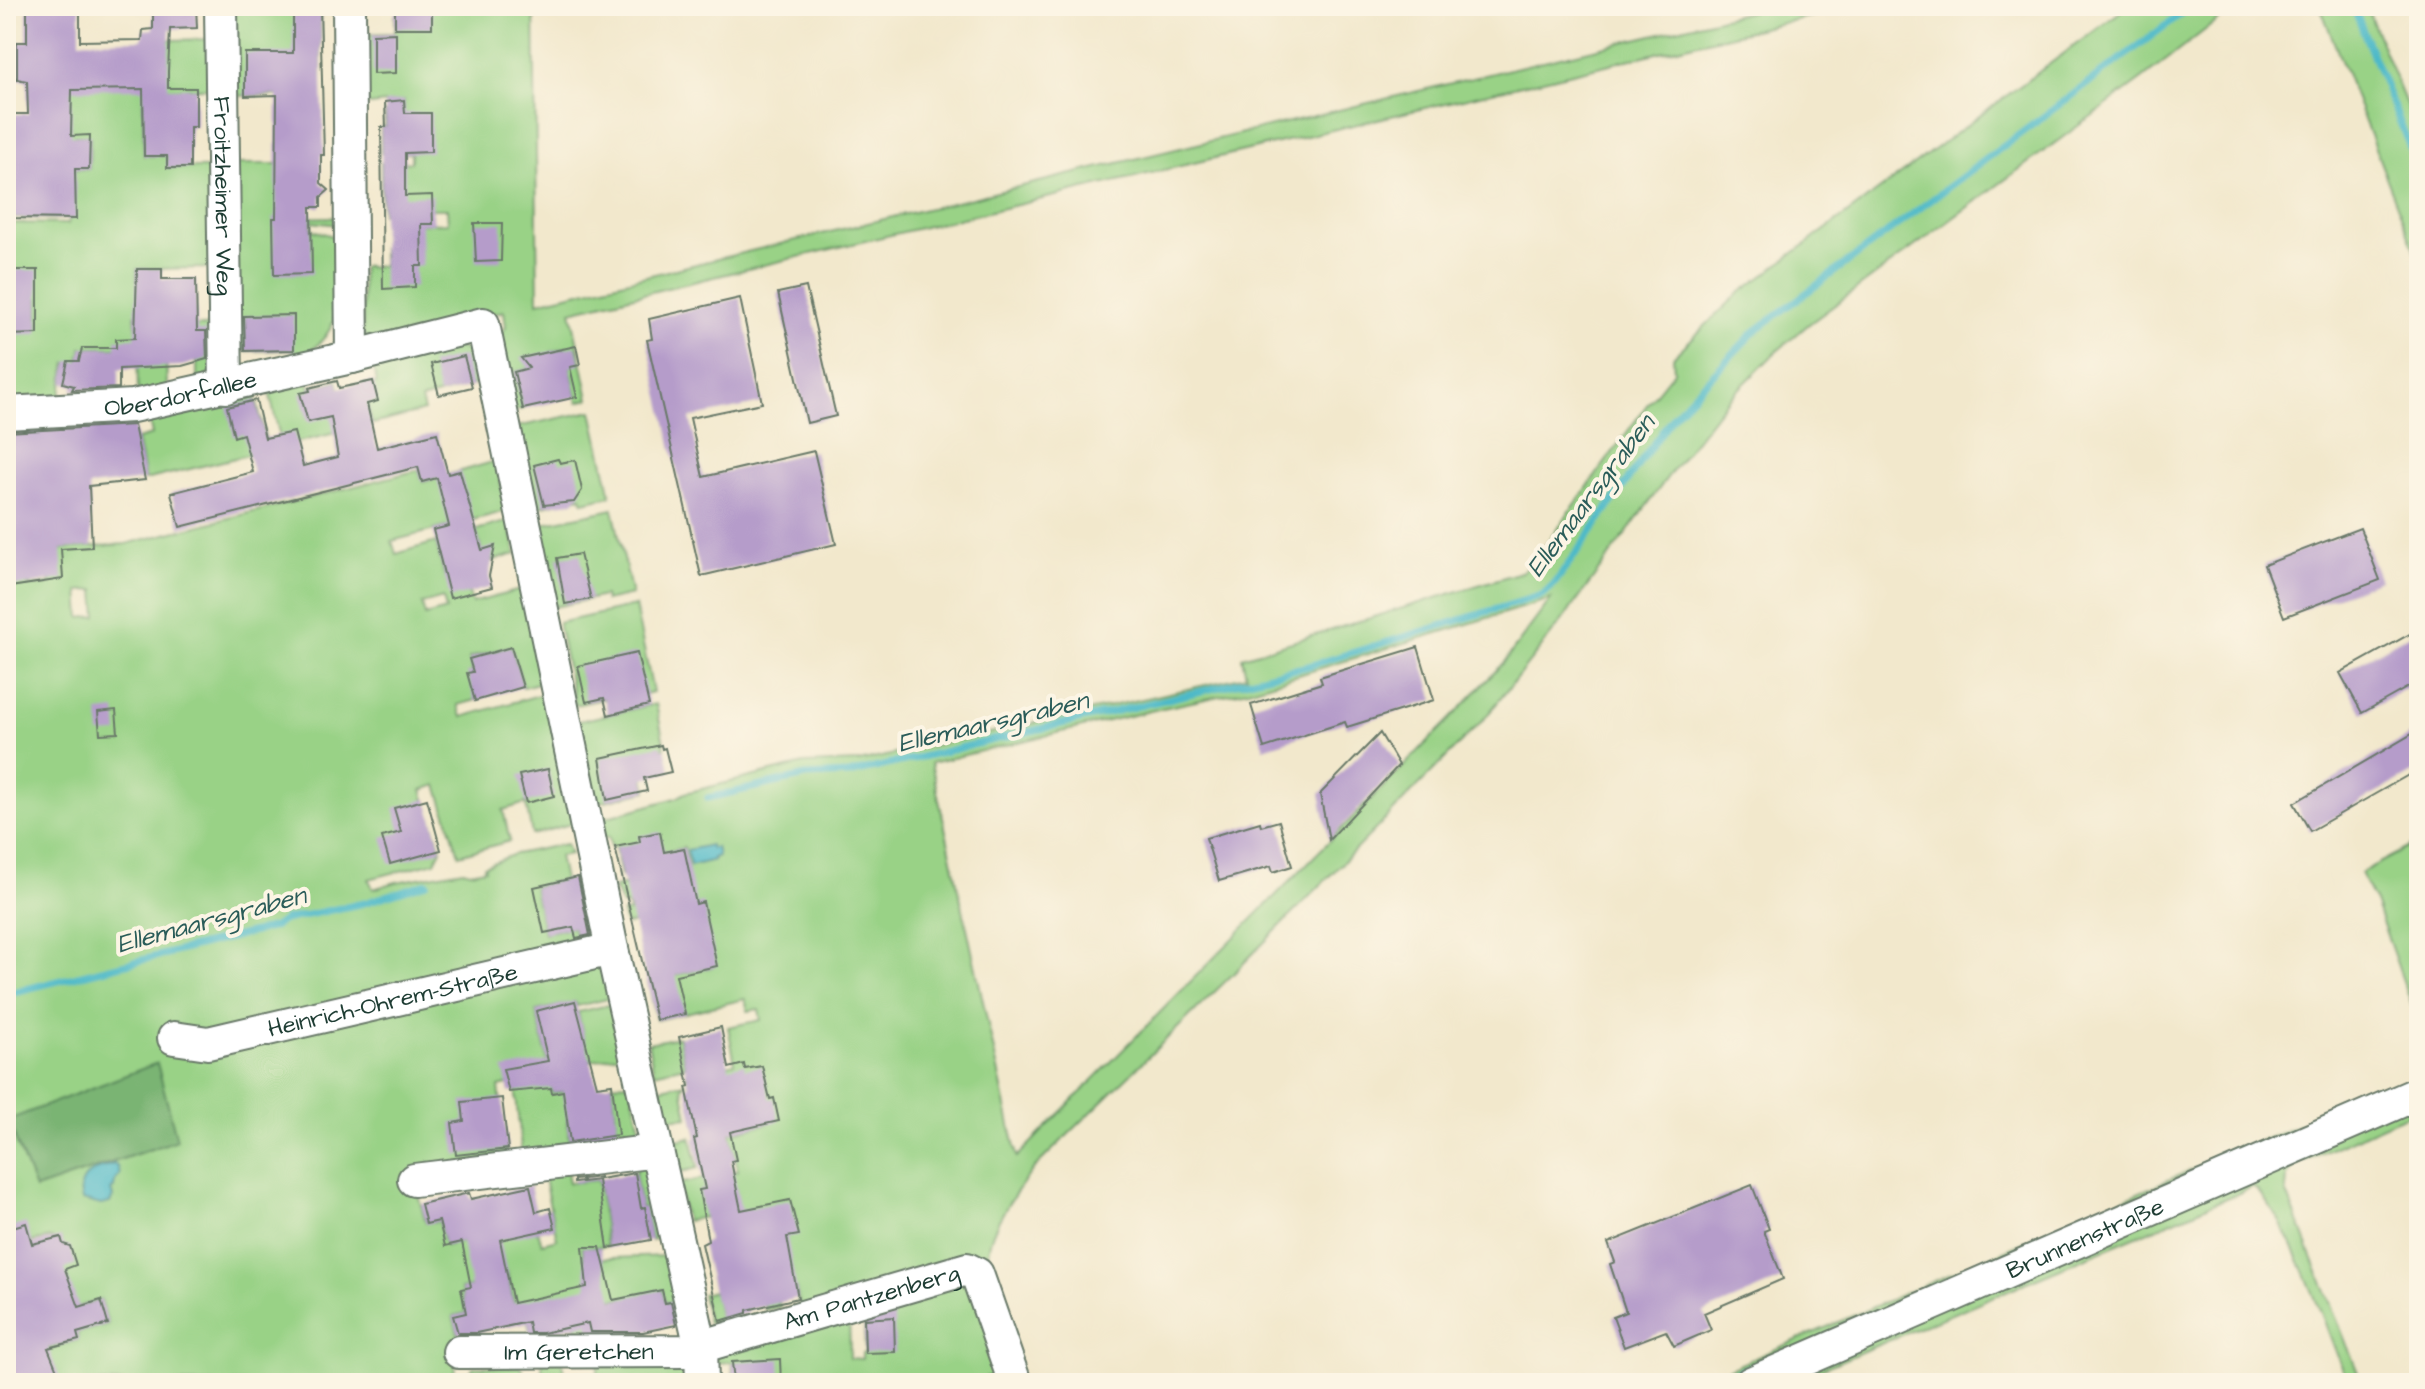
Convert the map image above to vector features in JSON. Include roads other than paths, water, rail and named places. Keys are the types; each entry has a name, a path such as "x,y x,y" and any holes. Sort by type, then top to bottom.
{"street":[{"name":"Froitzheimer Weg","path":"221,6 226,387"},
{"path":"349,6 352,357"},
{"name":"Oberdorfallee","path":"6,413 133,406 226,387 483,324 612,949"},
{"path":"612,949 701,1348 702,1383"},
{"name":"Heinrich-Ohrem-Straße","path":"174,1038 208,1043 612,949"},
{"name":"Brunnenstraße","path":"1751,1383 2419,1093"},
{"path":"414,1180 657,1151"},
{"name":"Am Pantzenberg","path":"701,1348 967,1269 977,1274 1015,1383"},
{"name":"Im Geretchen","path":"459,1352 686,1351 701,1348"}],"water":[{"path":"710,845 711,849 716,847 718,856 714,860 690,866 687,850"},
{"path":"114,1164 120,1175 111,1189 113,1197 110,1203 101,1205 82,1200 81,1185 88,1175"}],"waterway":[{"name":"Ellemaarsgraben","path":"708,798 806,776 849,774 1308,666 1542,595 1555,583 1673,416 1755,331 2192,6"},
{"path":"2353,6 2419,170"},
{"name":"Ellemaarsgraben","path":"6,994 274,927 284,920 364,903 427,883"},
{"path":"1713,1383 1749,1368"}]}
